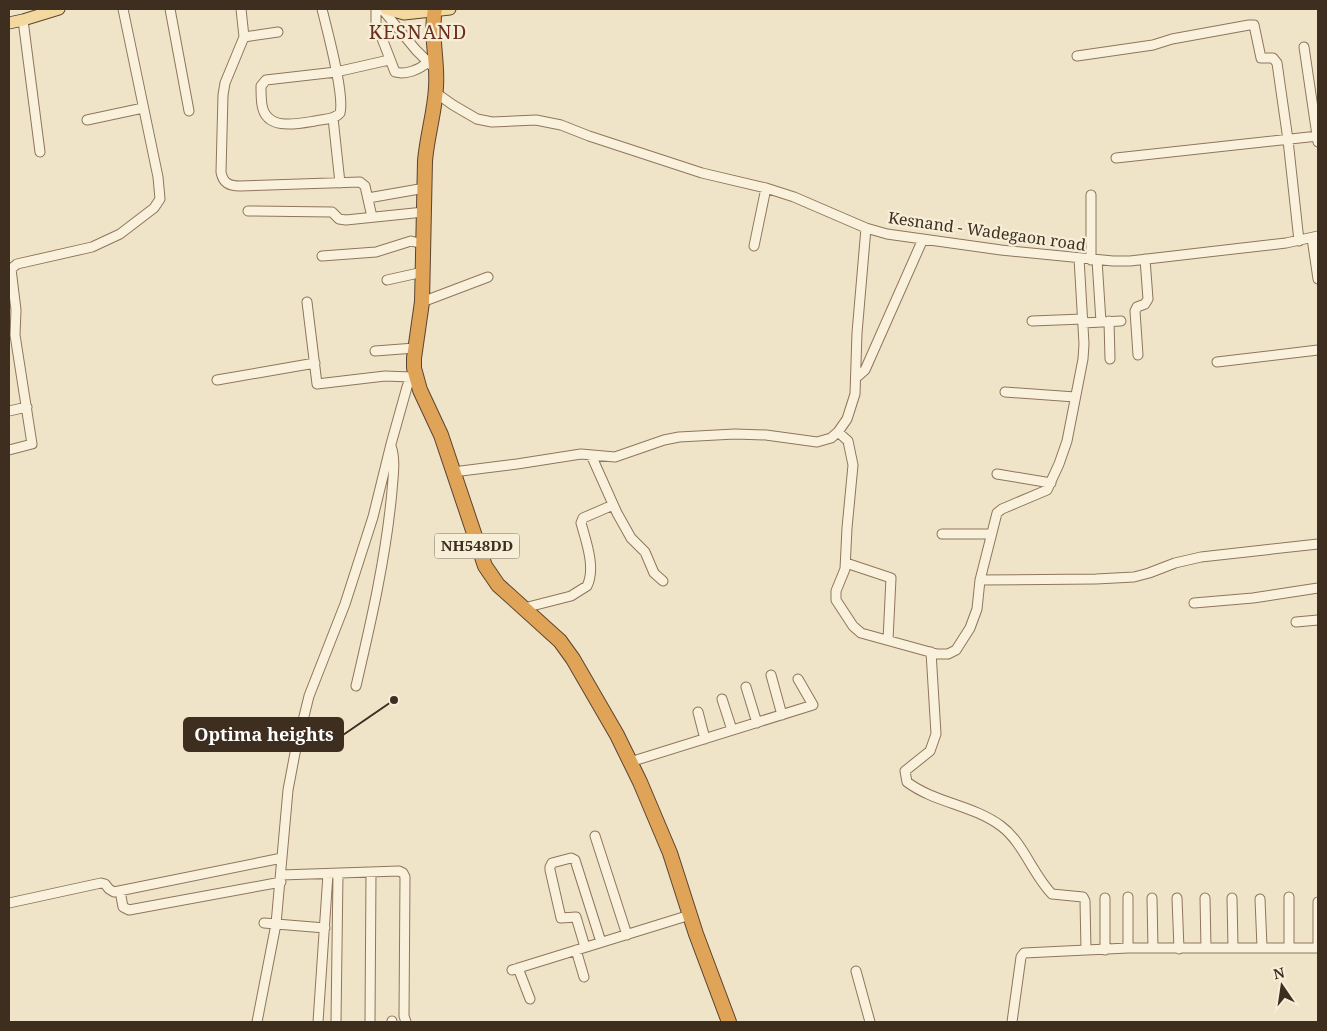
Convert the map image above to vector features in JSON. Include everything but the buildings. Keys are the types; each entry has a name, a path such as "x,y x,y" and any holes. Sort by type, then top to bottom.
{"highway":[{"name":"NH548DD","path":"434,10 431,65 436,92 427,143 422,302 412,372 440,435 485,566 498,585 560,641 573,658 614,729 670,853 690,915 729,1022"}],"main road":[{"path":"9,22 23,20 60,9"},
{"path":"386,9 404,11 450,9"}],"street":[{"path":"9,450 32,444 11,299 10,273 13,266 92,247 120,234 154,208 160,199 158,177 123,9"},
{"path":"170,9 189,110"},
{"path":"240,9 244,37 228,75 223,95 221,172 223,181 230,186 360,182 365,186 372,217"},
{"path":"322,9 336,72 342,104 340,113 333,118 291,125 277,123 265,115 261,86 266,80 336,72 389,60"},
{"path":"376,9 376,23 394,71 397,73 431,65 387,18 382,9"},
{"path":"23,20 40,152"},
{"path":"1077,56 1152,45 1172,39 1254,25 1256,27 1260,56 1262,59 1274,58 1276,60 1288,140 1299,241"},
{"path":"244,37 278,32"},
{"path":"1116,158 1318,138 1304,47"},
{"name":"Kesnand - Wadegaon road","path":"436,92 452,105 477,119 492,122 518,120 547,121 702,173 766,188 866,228 892,235 1001,250 1094,260 1130,261 1299,241 1315,237"},
{"path":"87,120 143,108"},
{"path":"333,118 340,183"},
{"path":"368,198 425,188"},
{"path":"754,246 766,188"},
{"path":"1091,195 1094,260 1110,359"},
{"path":"248,210 332,212 340,219 346,220 424,212"},
{"path":"453,472 581,454 615,457 664,440 679,437 735,434 817,442 824,441 838,432 847,419 853,404 866,228"},
{"path":"1315,237 1318,279"},
{"path":"856,378 865,370 923,239"},
{"path":"322,256 376,252 411,241 424,244"},
{"path":"838,432 848,441 853,466 846,534 846,563 836,591 837,604 857,631 931,652 948,654 959,647 975,616 980,580 996,515 999,511 1044,491 1051,483 1067,441 1084,352 1079,258"},
{"path":"1138,355 1136,311 1137,307 1144,304 1148,299 1145,259"},
{"path":"387,280 423,272"},
{"path":"422,302 488,277"},
{"path":"257,1022 276,924 288,790 295,753 309,696 345,604 373,517 390,444 412,372 317,384 307,302"},
{"path":"1032,321 1121,321"},
{"path":"375,351 415,348"},
{"path":"1217,362 1318,350"},
{"path":"218,380 315,363"},
{"path":"1005,392 1075,397"},
{"path":"9,411 27,407"},
{"path":"356,686 375,603 389,526 394,462 390,444"},
{"path":"592,454 613,505 631,538 645,552 654,573 663,581"},
{"path":"997,474 1051,483"},
{"path":"524,608 571,596 587,586 590,574 589,553 581,523 583,518 613,505"},
{"path":"942,534 991,534"},
{"path":"980,580 1126,578 1142,575 1175,562 1201,557 1318,544"},
{"path":"846,563 891,578 888,640"},
{"path":"1194,603 1253,598 1318,588"},
{"path":"1296,622 1318,620"},
{"path":"931,652 937,723 936,734 930,751 905,771 907,782 1000,824 1028,858 1050,892 1055,895 1083,897 1086,901 1086,950"},
{"path":"771,675 782,715"},
{"path":"630,762 813,705 798,679"},
{"path":"746,687 757,722"},
{"path":"722,699 732,730"},
{"path":"698,712 705,739"},
{"path":"595,836 626,935"},
{"path":"9,903 101,883 105,884 112,892 120,891 282,858"},
{"path":"585,947 576,917 561,918 550,870 550,864 552,863 570,858 575,860 601,942"},
{"path":"120,891 123,907 129,910 281,878 399,871 405,877 404,1016 406,1022"},
{"path":"370,1021 371,873"},
{"path":"318,1022 328,874"},
{"path":"336,1022 338,874"},
{"path":"1128,897 1128,948"},
{"path":"1105,898 1105,950"},
{"path":"1152,898 1153,948"},
{"path":"1177,898 1179,949"},
{"path":"1205,898 1206,948"},
{"path":"1232,898 1233,947"},
{"path":"1288,898 1289,948"},
{"path":"1260,899 1262,947"},
{"path":"1015,1022 1021,957 1023,954 1128,948 1318,948 1318,902"},
{"path":"530,999 515,969 690,915"},
{"path":"264,923 325,928"},
{"path":"576,950 584,977"},
{"path":"856,971 870,1022"}],"place":[{"name":"Optima heights","path":"394,700"}],"district":[{"name":"KESNAND","path":"418,32"}]}
